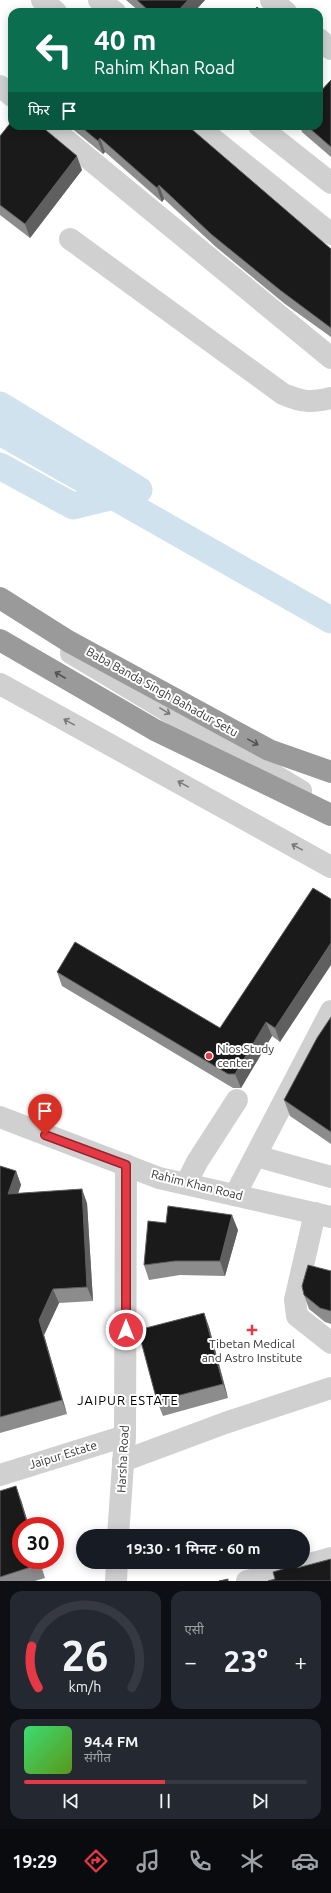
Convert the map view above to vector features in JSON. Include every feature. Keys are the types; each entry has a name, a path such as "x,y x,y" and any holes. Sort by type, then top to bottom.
{"highway":[{"name":"Baba Banda Singh Bahadur Setu","path":"0,598 68,641 268,750 331,772"},
{"path":"0,640 155,730 331,815"}],"street":[{"path":"42,0 51,8"},
{"path":"99,0 110,8"},
{"path":"272,0 281,8"},
{"path":"323,42 331,49"},
{"path":"54,130 331,358"},
{"path":"202,130 331,234"},
{"path":"264,130 331,183"},
{"path":"70,239 283,394 301,401 318,402 331,398"},
{"path":"0,610 186,724 331,808"},
{"path":"0,684 331,867"},
{"path":"235,1195 331,1011"},
{"path":"186,1184 197,1162 237,1100"},
{"name":"Rahim Khan Road","path":"0,1117 159,1178 323,1215"},
{"path":"256,1156 331,1177"},
{"name":"Harsha Road","path":"118,1529 125,1436 126,1165"},
{"path":"323,1215 294,1300 298,1316 331,1343"},
{"path":"123,1461 225,1423 331,1388"},
{"name":"Jaipur Estate","path":"0,1474 125,1436"},
{"path":"247,1581 331,1558"},
{"path":"116,1581 117,1569"}],"building":[{"path":"137,0 188,0 181,8 146,8"},
{"path":"331,80 331,147 312,130 323,130 323,89"},
{"path":"8,126 8,130 46,130 77,156 25,224 0,205 0,136"},
{"path":"85,130 193,130 331,249 331,328 280,290 211,234 159,185 157,188 100,138 98,141"},
{"path":"313,888 331,899 331,943 275,1028 266,1022 235,1074 228,1074 57,972 75,942 220,1028"},
{"path":"331,1017 331,1132 284,1100 317,1038"},
{"path":"0,1166 16,1171 8,1194 82,1189 87,1287 53,1289 39,1320 62,1400 0,1417"},
{"path":"168,1206 232,1215 220,1261 175,1261 144,1265 148,1221 166,1223"},
{"path":"308,1265 331,1271 331,1311 320,1308 304,1295 302,1286"},
{"path":"204,1313 223,1384 157,1401 138,1330"},
{"path":"16,1486 25,1517 12,1517 12,1569 25,1569 0,1577 0,1491"},
{"path":"331,1559 331,1581 268,1581 275,1579 273,1572 283,1569 310,1569 310,1565"}],"waterway":[{"path":"0,405 139,490 73,506 0,466"},
{"path":"0,432 331,620"}],"place":[{"name":"Nios Study center","path":"209,1056"},
{"name":"Tibetan Medical and Astro Institute","path":"252,1330"}],"district":[{"name":"JAIPUR ESTATE","path":"128,1400"}],"route":[{"path":"45,1135 126,1165 126,1330"}]}
